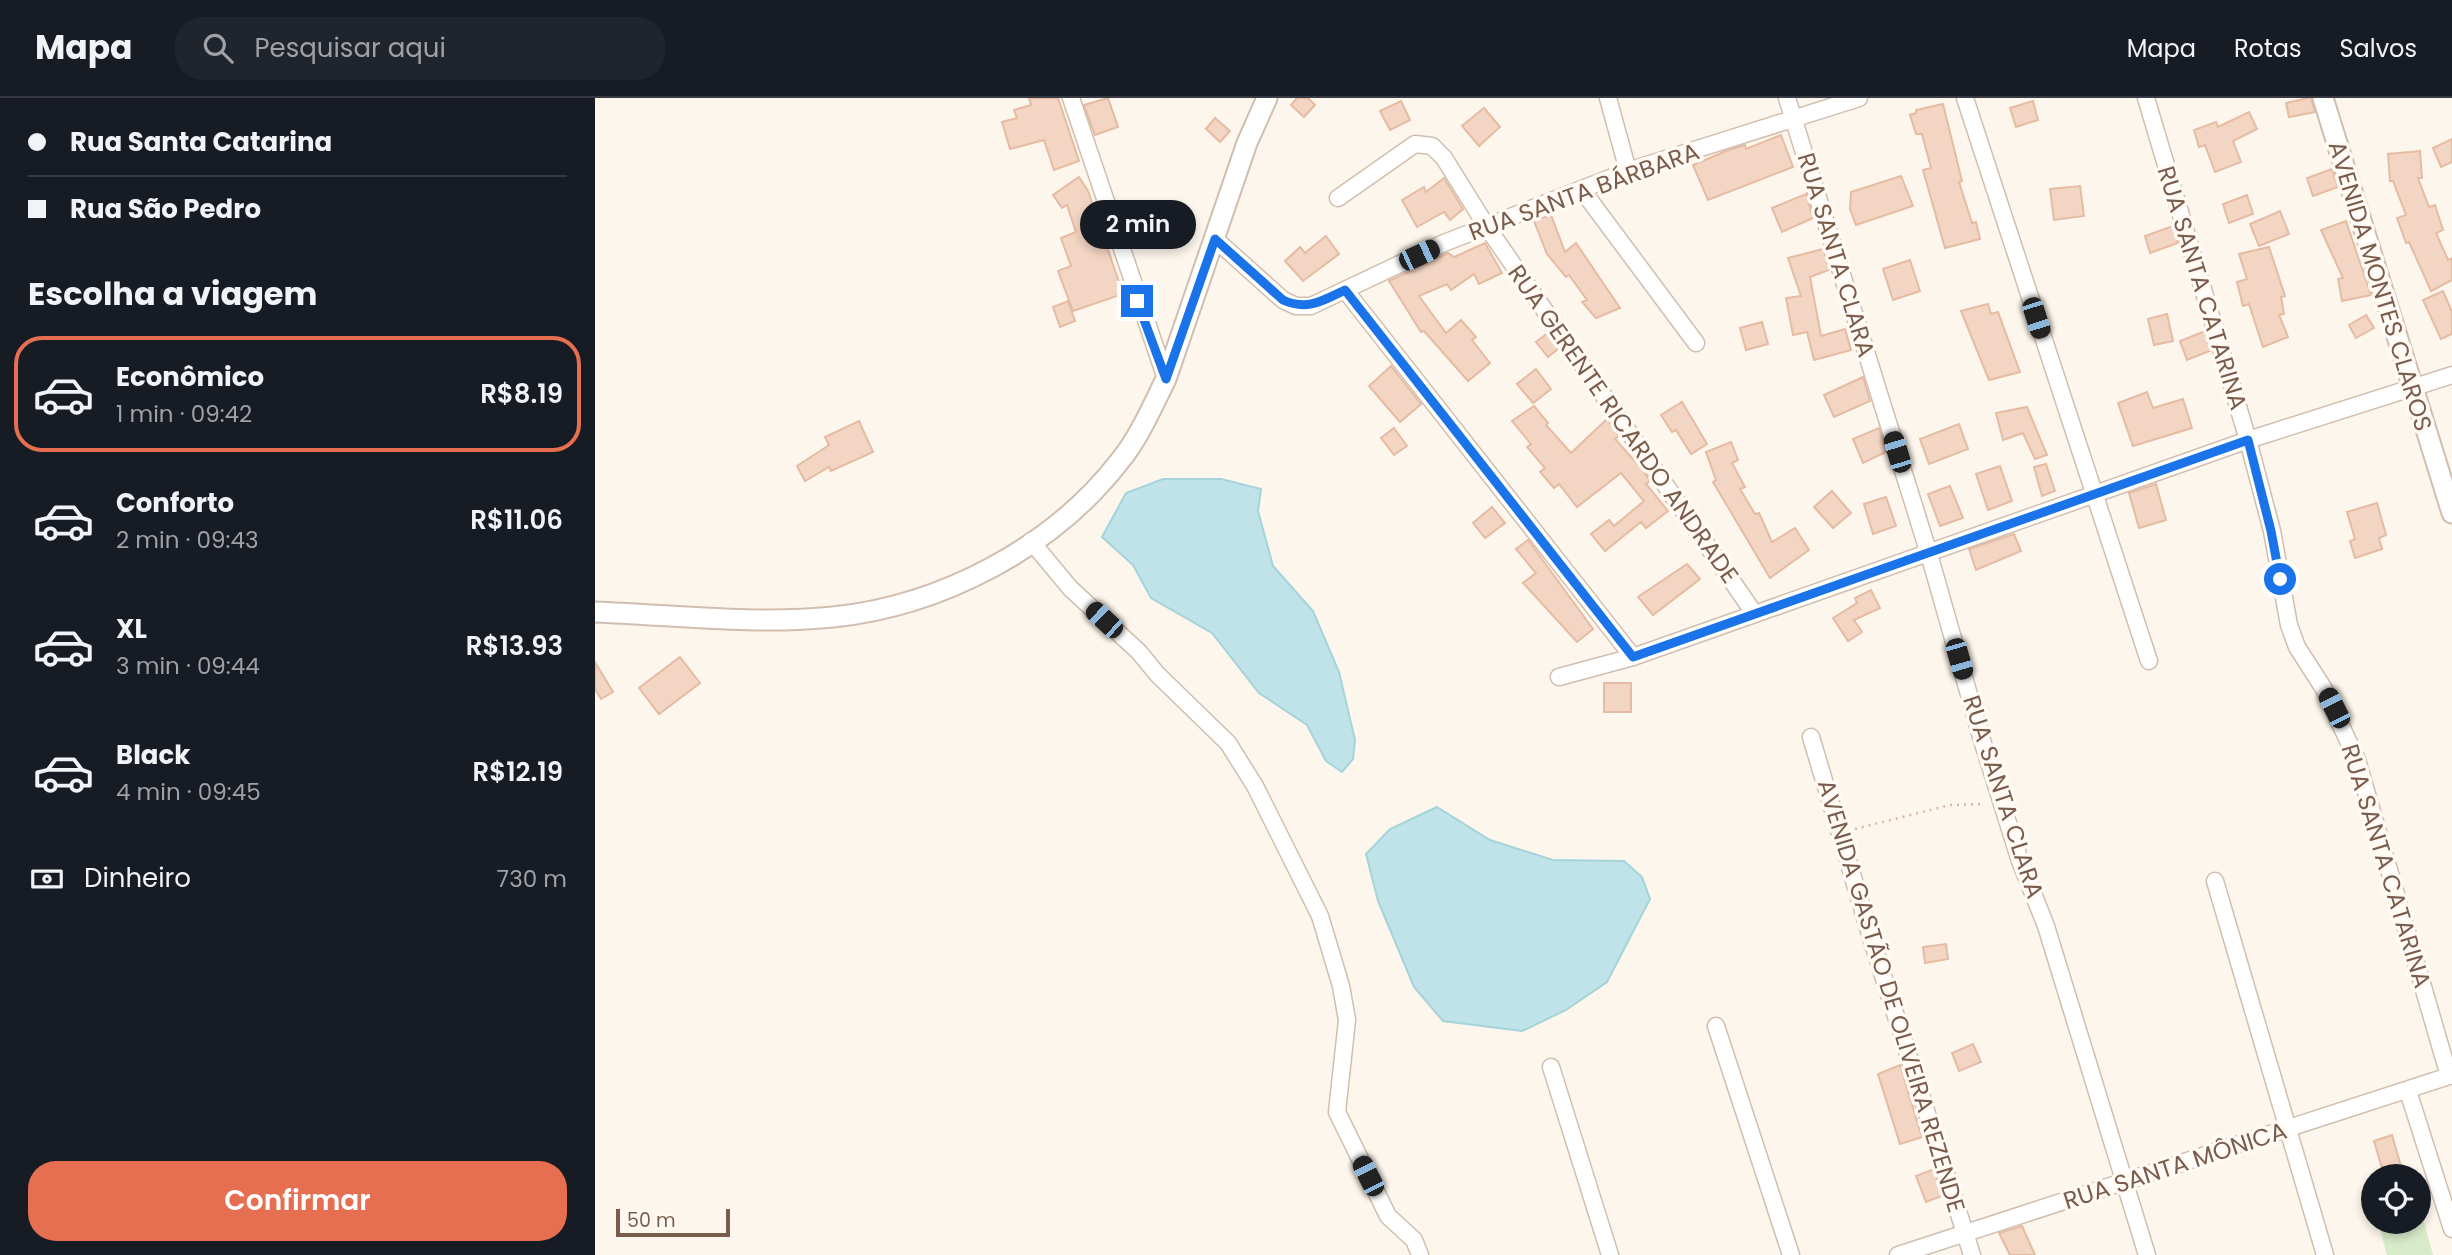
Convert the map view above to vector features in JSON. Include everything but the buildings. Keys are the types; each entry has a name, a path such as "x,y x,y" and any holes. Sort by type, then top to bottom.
{"street":[{"path":"1071,98 1166,379"},
{"path":"595,611 755,619 834,617 882,609 944,589 997,566 1080,505 1120,461 1166,379 1247,143 1267,98"},
{"path":"1608,98 1628,171"},
{"name":"RUA SANTA CLARA","path":"1787,98 1929,554 2020,861 2046,926 2147,1255"},
{"name":"RUA SANTA BÁRBARA","path":"1215,239 1283,300 1296,306 1311,306 1444,243 1628,171 1859,98"},
{"path":"1965,98 2149,661"},
{"name":"RUA SANTA CATARINA","path":"2145,98 2248,440 2271,531 2289,625 2297,647 2324,689 2357,760 2450,1075"},
{"name":"AVENIDA MONTES CLAROS","path":"2323,98 2411,389 2452,513"},
{"name":"RUA GERENTE RICARDO ANDRADE","path":"1338,198 1415,144 1432,146 1444,158 1487,227 1754,612"},
{"path":"1582,190 1696,343"},
{"path":"1345,290 1633,657"},
{"path":"1559,677 1633,657 1754,612 1929,554 2248,440 2452,375"},
{"path":"1031,541 1070,588 1139,652 1157,674 1229,743 1255,786 1320,916 1341,986 1347,1020 1338,1112 1388,1216 1417,1248"},
{"name":"AVENIDA GASTÃO DE OLIVEIRA REZENDE","path":"1811,737 1972,1255"},
{"path":"2215,881 2286,1130 2325,1255"},
{"path":"1716,1026 1791,1255"},
{"path":"1552,1068 1610,1255"},
{"name":"RUA SANTA MÔNICA","path":"1898,1255 2408,1091 2450,1075"},
{"path":"2408,1091 2452,1229"}],"path":[{"path":"1840,834 1950,805 2002,803"}],"green space":[{"path":"2381,1234 2427,1234 2433,1255 2387,1255"}],"water":[{"path":"1163,479 1221,479 1261,489 1258,511 1273,566 1313,611 1339,672 1355,740 1353,759 1342,772 1326,761 1307,725 1259,693 1212,633 1151,598 1133,565 1102,537 1126,493"},
{"path":"1437,807 1490,840 1553,860 1624,861 1642,877 1650,899 1607,982 1566,1010 1522,1031 1443,1021 1414,987 1378,901 1366,854 1390,829"}],"route":[{"path":"1137,301 1156,345 1166,379 1215,239 1283,300 1296,306 1311,306 1345,290 1633,657 1754,612 1929,554 2248,440 2280,579"}]}
